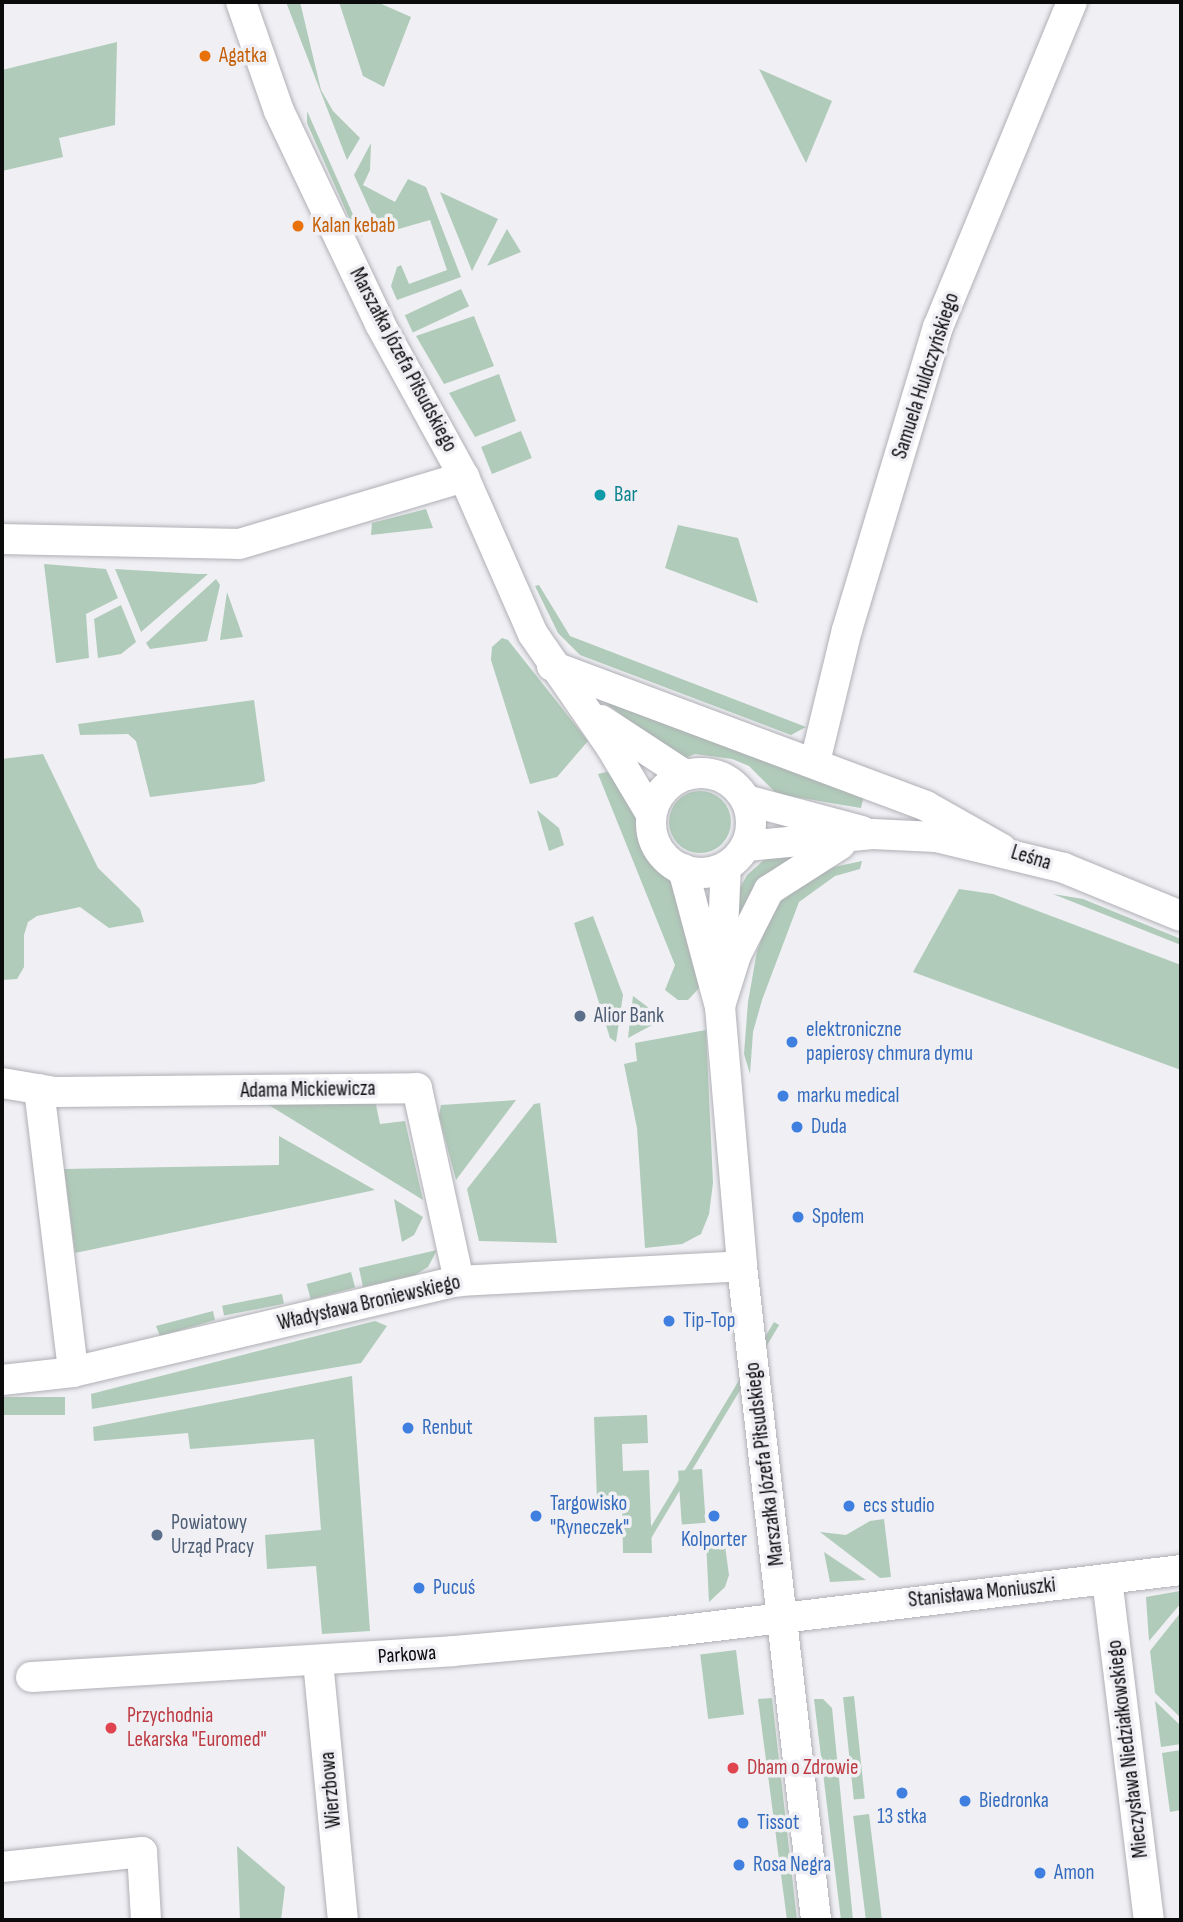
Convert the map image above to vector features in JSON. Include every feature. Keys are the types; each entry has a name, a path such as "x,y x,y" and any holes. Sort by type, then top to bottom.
{"street":[{"name":"Marszałka Józefa Piłsudskiego","path":"241,2 279,111 380,324 464,477 533,634 552,666 584,708"},
{"name":"Samuela Huldczyńskiego","path":"815,762 847,630 938,327 1072,2"},
{"path":"2,539 239,544 464,477"},
{"path":"552,666 815,762 926,806 1002,849"},
{"path":"584,708 685,775"},
{"path":"584,708 651,814 663,854 682,869 707,872 736,856 751,831 746,800 723,778 708,773 685,775 662,791 651,814"},
{"name":"Leśna","path":"746,800 863,836"},
{"path":"720,1007 736,955 769,890 811,859 863,836"},
{"name":"Leśna","path":"736,856 863,836 936,837 1002,849 1064,868 1181,916"},
{"name":"Marszałka Józefa Piłsudskiego","path":"720,1007 736,856"},
{"name":"Marszałka Józefa Piłsudskiego","path":"682,869 720,1007 742,1266 816,1920"},
{"name":"Adama Mickiewicza","path":"2,1083 38,1089 417,1088 459,1281"},
{"path":"38,1089 73,1372"},
{"name":"Władysława Broniewskiego","path":"2,1380 73,1372 459,1281 742,1266"},
{"name":"Stanisława Moniuszki","path":"783,1619 1181,1570"},
{"name":"Mieczysława Niedziałkowskiego","path":"1107,1578 1149,1920"},
{"name":"Parkowa","path":"31,1677 318,1661 783,1619"},
{"name":"Wierzbowa","path":"318,1661 343,1920"},
{"path":"2,1867 142,1852 146,1920"}],"green space":[{"path":"286,2 300,2 321,90 333,111 360,138 347,160"},
{"path":"339,2 377,2 411,17 384,87 363,76"},
{"path":"117,42 115,125 59,138 63,157 2,171 2,70"},
{"path":"759,69 832,101 806,163"},
{"path":"307,111 363,237 355,231 307,123"},
{"path":"371,143 370,170 363,185 395,202 408,179 426,187 461,277 397,300 391,286 397,267 401,265 409,284 447,270 430,220 381,234 354,175"},
{"path":"440,192 498,219 472,271"},
{"path":"507,229 521,252 487,266"},
{"path":"461,289 469,306 413,332 405,315"},
{"path":"474,316 494,366 444,384 416,336"},
{"path":"499,374 516,421 475,437 449,393"},
{"path":"521,431 532,458 492,474 481,447"},
{"path":"426,509 433,528 371,535 372,523"},
{"path":"678,525 738,538 758,603 665,568"},
{"path":"44,564 106,569 118,598 86,614 89,658 56,663"},
{"path":"115,569 198,574 208,574 141,632"},
{"path":"216,579 220,585 207,641 150,649 146,643"},
{"path":"539,585 570,636 806,727 791,735 580,655 558,633 535,586"},
{"path":"227,592 243,637 220,640"},
{"path":"121,605 136,642 121,654 98,658 94,619"},
{"path":"502,638 508,640 588,741 557,777 530,784 491,660 492,647"},
{"path":"254,700 265,781 255,784 150,797 136,741 128,734 80,735 78,724"},
{"path":"602,700 864,795 861,808 777,794 749,766 732,759 695,754 681,760"},
{"path":"43,754 98,868 140,909 144,922 109,928 80,907 37,916 28,922 24,935 24,967 17,979 2,980 2,759"},
{"path":"598,774 613,774 637,819 642,847 660,871 675,880 699,981 699,988 688,1000 678,1000 665,990 675,965"},
{"path":"694,791 706,791 722,800 729,810 729,834 722,844 706,853 694,853 683,848 674,839 669,828 669,816 674,805 683,796"},
{"path":"537,810 559,828 564,845 549,851"},
{"path":"808,850 762,879 749,895 734,930 736,895 747,875 772,853"},
{"path":"862,861 860,869 835,876 799,902 762,1000 753,1032 750,1074 744,1054 748,1002 757,951 774,907 815,871"},
{"path":"959,889 993,894 1181,965 1181,1070 913,972"},
{"path":"1053,894 1083,899 1181,939 1181,945"},
{"path":"593,916 623,995 616,1042 610,1038 574,923"},
{"path":"633,996 649,1008 656,1023 628,1038"},
{"path":"706,1030 713,1183 709,1214 701,1234 682,1244 645,1248 637,1128 624,1064 637,1061 635,1043"},
{"path":"259,1099 375,1100 380,1124 405,1121 423,1200"},
{"path":"516,1100 456,1180 439,1116 441,1105"},
{"path":"540,1103 557,1243 479,1241 467,1189 534,1104"},
{"path":"279,1136 375,1190 75,1253 64,1169 279,1165"},
{"path":"394,1199 423,1217 414,1235 402,1242"},
{"path":"437,1250 428,1267 415,1275 363,1287 359,1268"},
{"path":"351,1272 355,1287 311,1299 307,1284"},
{"path":"282,1294 284,1304 224,1315 222,1306"},
{"path":"213,1311 215,1320 160,1336 156,1326"},
{"path":"375,1321 387,1326 361,1363 92,1409 91,1394"},
{"path":"774,1322 779,1325 650,1539 645,1536"},
{"path":"352,1376 370,1631 322,1634 316,1566 267,1569 265,1535 321,1530 314,1439 190,1449 188,1433 94,1441 93,1427"},
{"path":"2,1397 65,1397 65,1415 2,1415"},
{"path":"647,1415 648,1443 622,1444 623,1471 649,1470 652,1553 623,1553 622,1500 597,1500 594,1417"},
{"path":"702,1469 706,1523 682,1525 678,1471"},
{"path":"884,1519 891,1577 880,1578 820,1532 846,1535 870,1521"},
{"path":"706,1541 725,1546 729,1575 725,1587 709,1602"},
{"path":"824,1552 866,1580 830,1582"},
{"path":"1180,1591 1181,1603 1149,1641 1146,1597"},
{"path":"1181,1612 1181,1718 1155,1693 1150,1651"},
{"path":"736,1650 744,1715 708,1719 700,1654"},
{"path":"854,1696 865,1798 854,1800 843,1697"},
{"path":"772,1698 797,1920 787,1920 758,1699"},
{"path":"814,1699 823,1699 832,1708 853,1920 841,1920"},
{"path":"1155,1701 1181,1726 1181,1744 1161,1747"},
{"path":"1181,1750 1181,1810 1170,1812 1162,1753"},
{"path":"869,1814 882,1920 866,1920 853,1816"},
{"path":"237,1846 285,1887 281,1920 240,1920"}],"place":[{"name":"Agatka","path":"205,56"},
{"name":"Kalan kebab","path":"298,226"},
{"name":"Bar","path":"600,495"},
{"name":"Alior Bank","path":"580,1016"},
{"name":"elektroniczne papierosy chmura dymu","path":"792,1042"},
{"name":"marku medical","path":"783,1096"},
{"name":"Duda","path":"797,1127"},
{"name":"Społem","path":"798,1217"},
{"name":"Tip-Top","path":"669,1321"},
{"name":"Renbut","path":"408,1428"},
{"name":"ecs studio","path":"849,1506"},
{"name":"Targowisko \"Ryneczek\"","path":"536,1516"},
{"name":"Kolporter","path":"714,1516"},
{"name":"Powiatowy Urząd Pracy","path":"157,1535"},
{"name":"Pucuś","path":"419,1588"},
{"name":"Przychodnia Lekarska \"Euromed\"","path":"111,1728"},
{"name":"Dbam o Zdrowie","path":"733,1768"},
{"name":"13 stka","path":"902,1793"},
{"name":"Biedronka","path":"965,1801"},
{"name":"Tissot","path":"743,1823"},
{"name":"Rosa Negra","path":"739,1865"},
{"name":"Amon","path":"1040,1873"}]}
